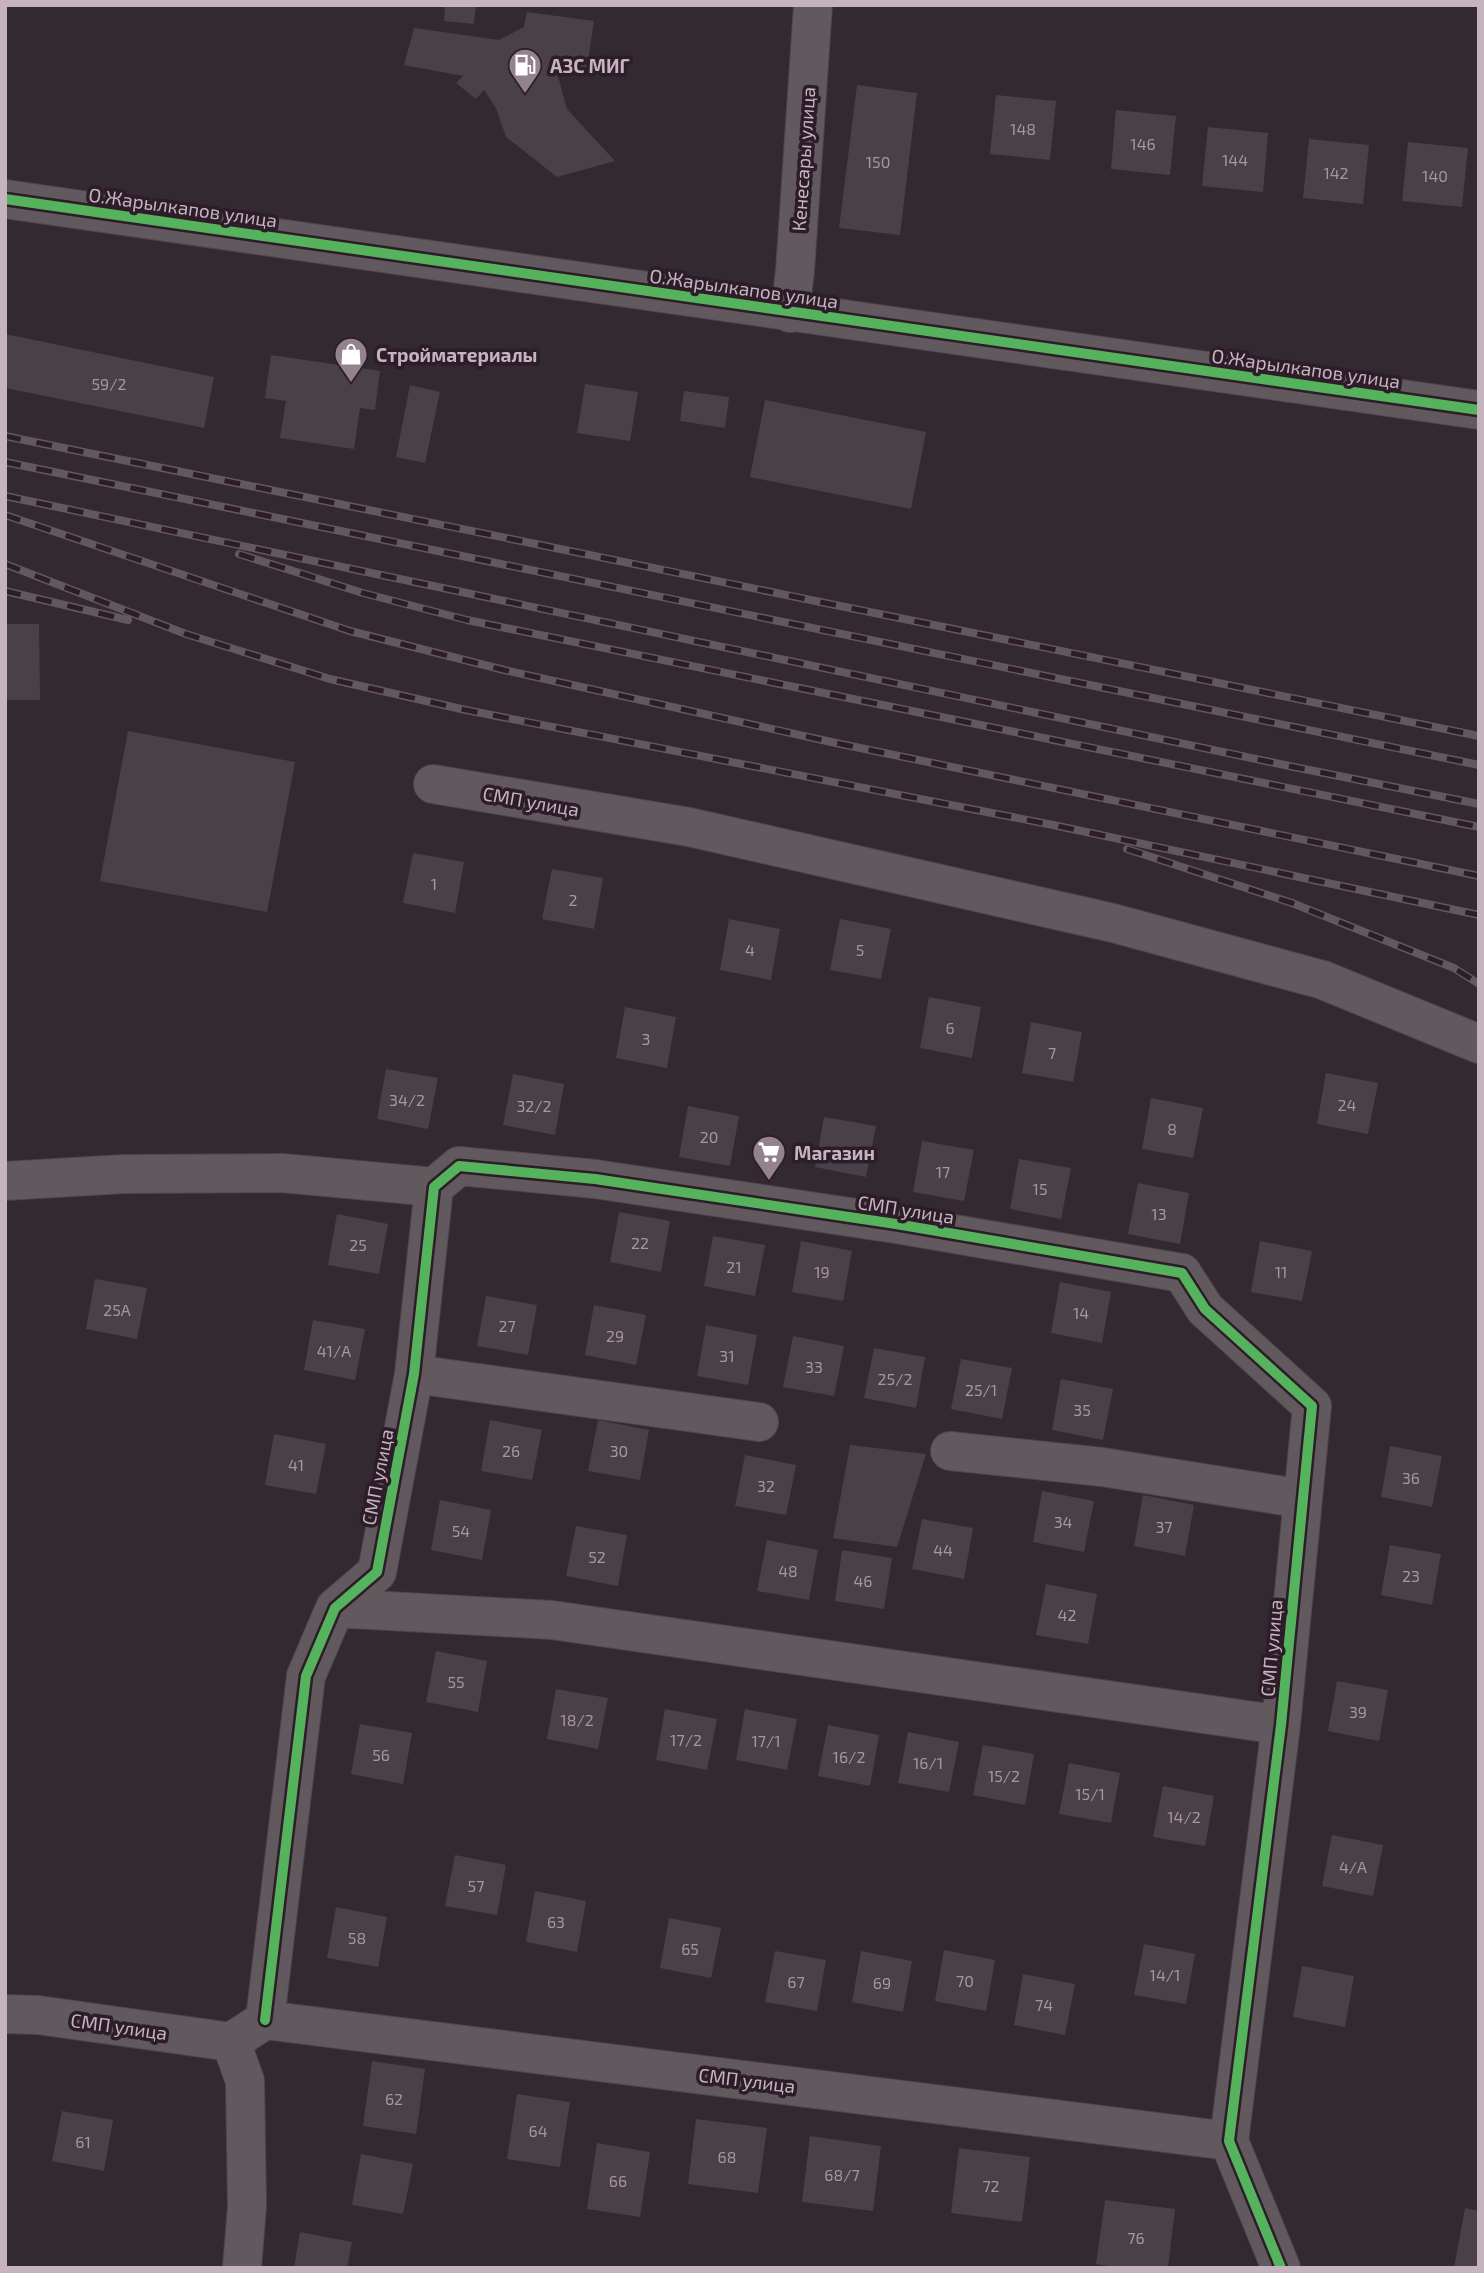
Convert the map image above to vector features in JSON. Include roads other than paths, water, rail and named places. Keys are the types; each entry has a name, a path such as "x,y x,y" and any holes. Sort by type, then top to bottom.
{"street":[{"name":"Кенесары улица","path":"790,313 813,5"},
{"name":"О.Жарылкапов улица","path":"5,199 1479,410"},
{"name":"СМП улица","path":"433,784 689,827 1113,923 1323,980 1479,1044"},
{"name":"СМП улица","path":"1229,2141 265,2020 306,1676 335,1608 377,1572 414,1374 434,1187 458,1166 595,1179 896,1224 1182,1273 1205,1309 1312,1406 1281,1725 1229,2141 1281,2268"},
{"path":"5,1181 124,1174 282,1173 434,1187"},
{"path":"414,1374 760,1422"},
{"path":"950,1451 1102,1467 1303,1499"},
{"name":"СМП улица","path":"335,1608 552,1620 1281,1725"},
{"name":"СМП улица","path":"5,2014 38,2015 232,2042"},
{"path":"242,2268 247,2206 245,2081 232,2042 265,2020"}],"railway":[{"path":"5,436 1479,736"},
{"path":"5,462 1479,765"},
{"path":"5,496 1479,804"},
{"path":"5,515 350,631 504,670 836,743 1479,876"},
{"path":"239,554 363,593 467,620 1479,827"},
{"path":"5,564 186,634 330,679 461,709 1053,825 1479,915"},
{"path":"5,591 128,620"},
{"path":"1127,849 1292,903 1454,968 1479,984"}],"place":[{"name":"АЗС МИГ","path":"525,95"},
{"name":"Стройматериалы","path":"351,384"},
{"name":"Магазин","path":"769,1182"}]}
